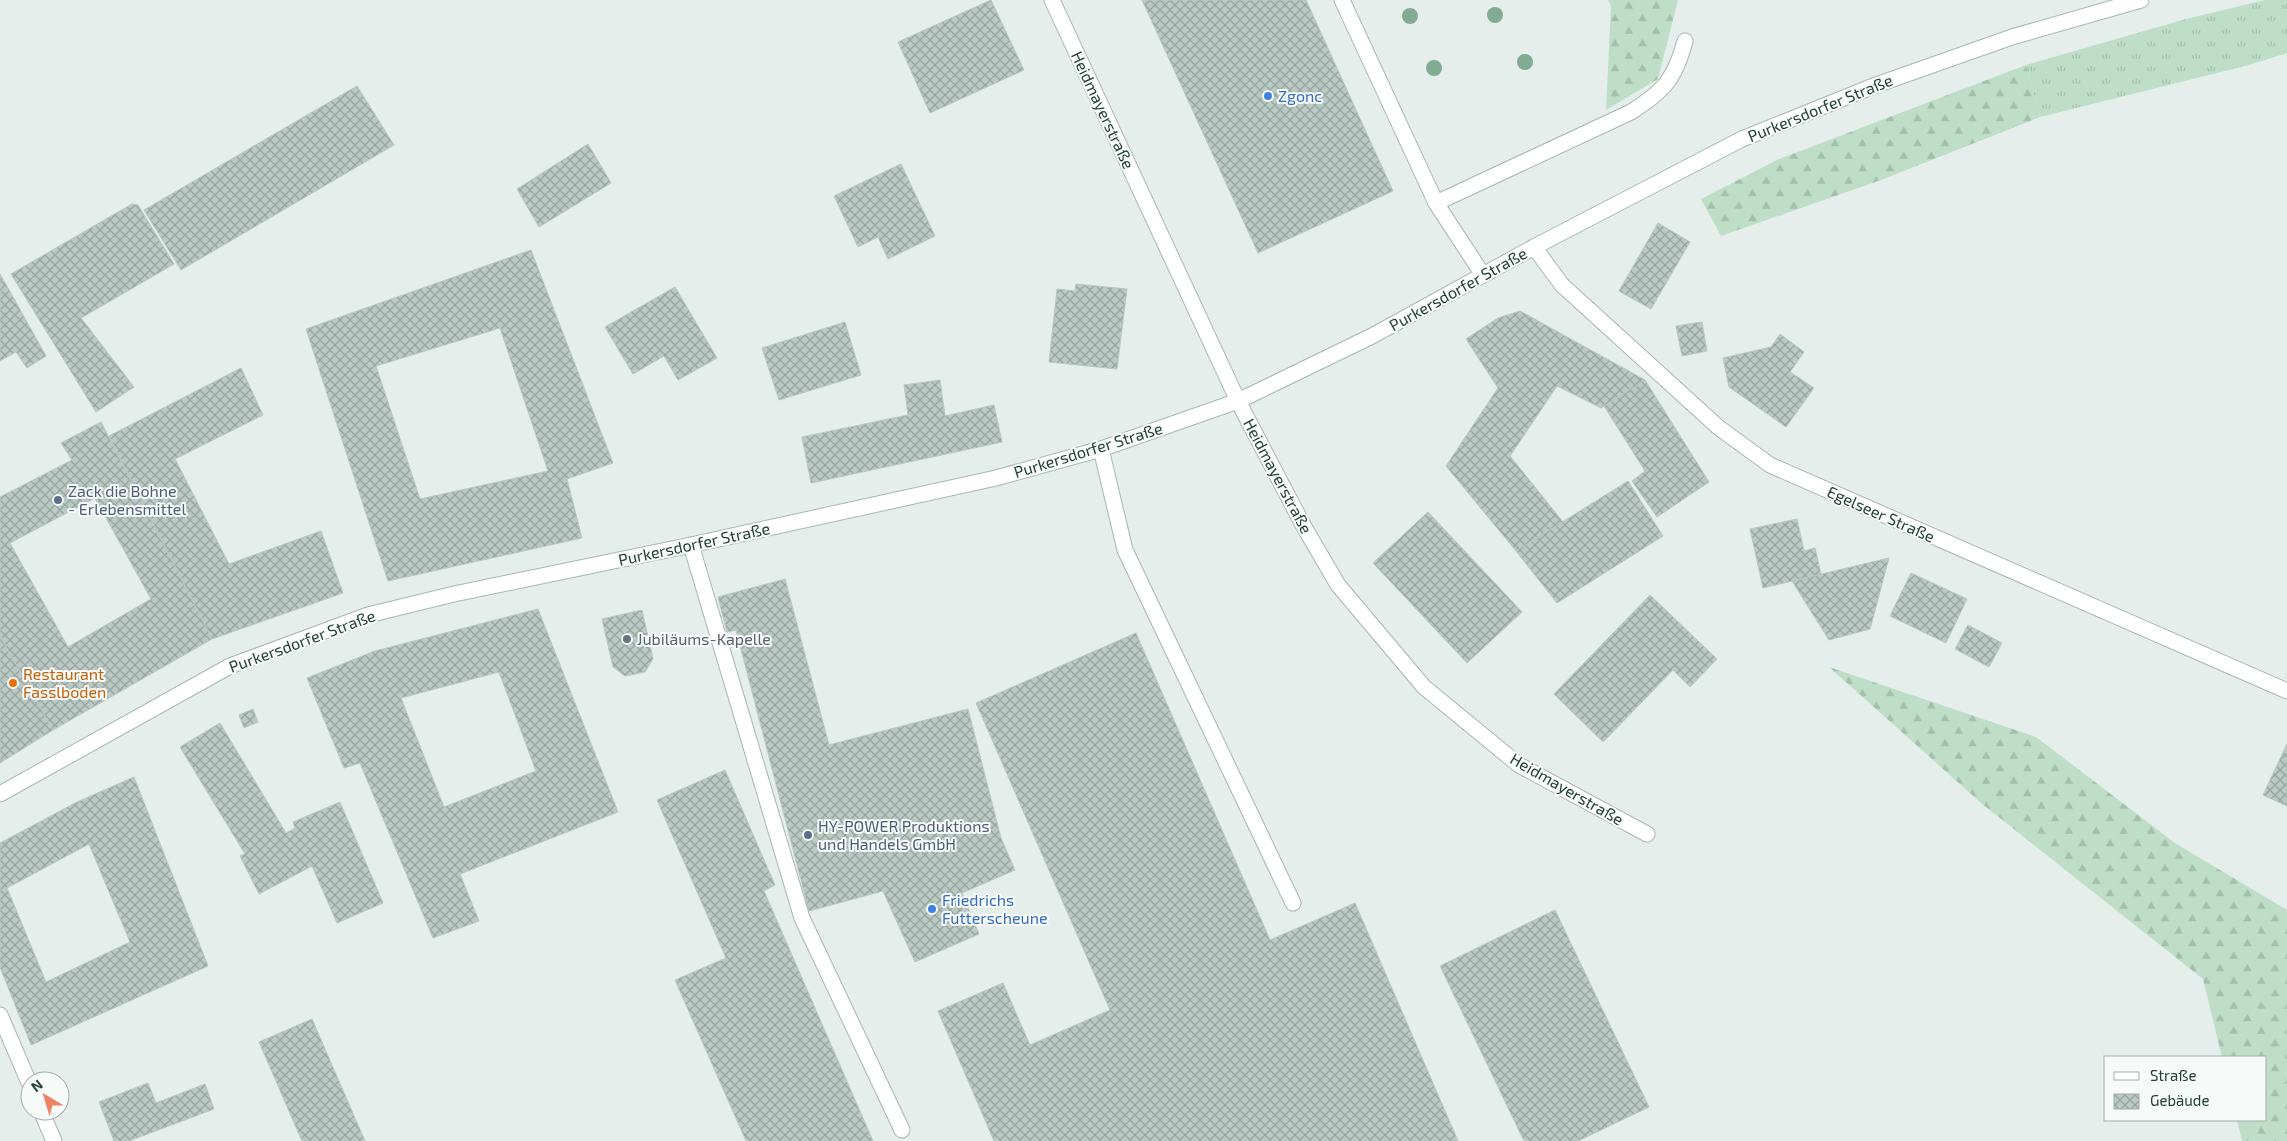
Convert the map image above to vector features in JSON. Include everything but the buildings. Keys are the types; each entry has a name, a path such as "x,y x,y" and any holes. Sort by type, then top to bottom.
{"main road":[{"name":"Heidmayerstraße","path":"1052,0 1238,401 1303,525 1338,585 1424,687 1519,765 1647,834"},
{"path":"1342,0 1436,203 1483,275"},
{"name":"Purkersdorfer Straße","path":"0,794 230,666 368,615 454,594 691,545 996,478 1101,449 1238,401 1372,336 1534,247 1742,139 1841,99 2012,37 2141,0"},
{"path":"1436,203 1631,112 1655,97 1671,80 1685,41"},
{"name":"Egelseer Straße","path":"1534,247 1562,285 1718,427 1770,465 2287,691"},
{"path":"1101,449 1125,550 1293,903"},
{"path":"691,545 802,918 902,1130"},
{"path":"0,1015 24,1071"},
{"path":"45,1121 54,1141"}],"green space":[{"path":"1608,0 1678,0 1658,79 1606,110 1611,6"},
{"path":"2265,0 2287,0 2287,53 2249,65 2040,117 2026,65 2186,19"},
{"path":"2026,65 2040,117 1881,180 1721,236 1701,199 1777,160"},
{"path":"1829,667 2036,737 2175,843 2287,910 2287,1141 2242,1141 2237,1121 2267,1121 2267,1056 2222,1056 2203,979 1981,803"}],"place":[{"name":"Zgonc","path":"1268,96"},
{"name":"Zack die Bohne - Erlebensmittel","path":"58,500"},
{"name":"Jubiläums-Kapelle","path":"627,639"},
{"name":"Restaurant Fasslboden","path":"13,683"},
{"name":"HY-POWER Produktions und Handels GmbH","path":"808,835"},
{"name":"Friedrichs Futterscheune","path":"932,909"}]}
